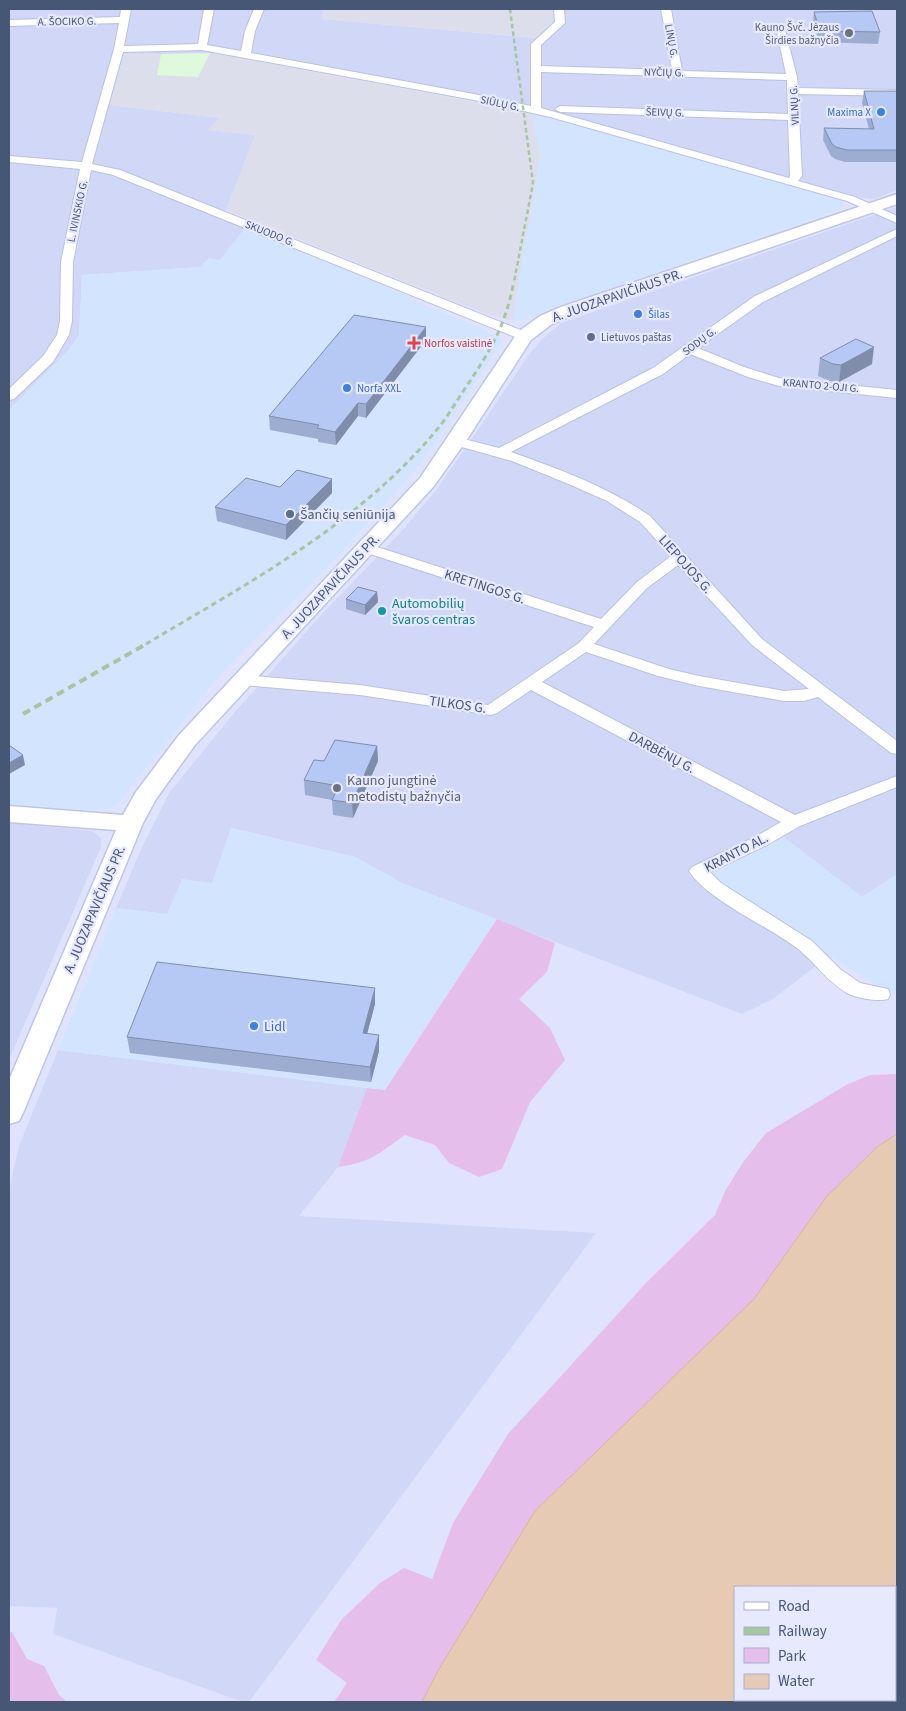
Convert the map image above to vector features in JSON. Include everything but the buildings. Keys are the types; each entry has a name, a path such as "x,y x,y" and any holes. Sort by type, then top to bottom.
{"main road":[{"name":"A. JUOZAPAVIČIAUS PR.","path":"9,1113 131,823 145,797 170,761 242,680 427,482 524,336 546,320 567,311 897,198"},
{"path":"9,814 131,823"}],"street":[{"name":"L. IVINSKIO G.","path":"9,396 48,359 63,335 66,321 67,262 86,166 119,49 126,9"},
{"path":"202,47 209,9"},
{"path":"245,56 250,30 259,9"},
{"path":"535,109 536,44 560,23 559,9"},
{"name":"LINŲ G.","path":"666,9 677,72"},
{"name":"A. ŠOCIKO G.","path":"9,23 125,20"},
{"name":"VILNŲ G.","path":"781,28 792,77 796,176 792,182"},
{"name":"SIŪLŲ G.","path":"119,49 202,47 535,109 792,182 872,207 897,220"},
{"name":"NYČIŲ G.","path":"536,70 677,72 792,77"},
{"path":"793,91 897,93"},
{"name":"ŠEIVŲ G.","path":"535,109 794,117"},
{"name":"SKUODO G.","path":"9,159 86,166 116,172 524,336"},
{"name":"SODŲ G.","path":"501,452 634,385 690,349 730,318 759,300 897,232"},
{"name":"KRANTO 2-OJI G.","path":"690,349 776,381 897,394"},
{"name":"LIEPOJOS G.","path":"456,441 485,446 501,452 615,500 644,519 757,642 893,744"},
{"name":"KRETINGOS G.","path":"366,548 604,625"},
{"name":"TILKOS G.","path":"242,680 360,690 491,710 584,646 642,585 679,556"},
{"path":"584,646 664,673 699,681 784,696 804,696 820,691"},
{"name":"DARBĖNŲ G.","path":"531,683 794,822"},
{"name":"KRANTO AL.","path":"881,994 856,989 833,974 806,945 715,887 698,871 761,841 794,822 897,781"}],"shaded area":[{"path":"9,9 324,9 322,19 536,38 559,9 897,9 897,190 874,199 862,198 561,114 203,48 210,53 200,71 157,68 124,52 110,105 220,118 209,130 255,135 226,210 216,216 245,228 220,260 200,267 82,275 79,335 68,351 9,410"},
{"path":"324,9 559,10 557,25 536,38 321,19"},
{"path":"124,52 161,54 157,75 197,76 210,53 215,53 532,113 540,157 512,321 484,313 226,210 255,135 208,130 219,118 110,105"},
{"path":"210,53 198,77 157,75 161,54"},
{"path":"532,113 839,199 843,202 843,206 831,213 558,306 528,319 512,321 540,157"},
{"path":"897,207 897,874 862,897 782,836 719,886 830,955 773,999 742,1014 402,883 355,857 232,828 212,883 168,914 116,908 143,845 169,793 235,712 323,613 400,533 438,488 528,356 542,339 561,323"},
{"path":"245,228 412,297 416,302 482,328 503,341 422,463 340,554 220,675 118,804 112,808 98,810 9,805 9,410 68,351 79,335 82,275 200,267 209,258 220,260"},
{"path":"9,823 92,831 101,838 101,847 9,1060"},
{"path":"231,828 355,857 402,883 497,919 385,1090 58,1050 116,908 167,914 182,879 212,883"},
{"path":"782,836 862,897 897,874 897,993 883,989 719,886 711,873 716,867"},
{"path":"58,1050 367,1088 338,1167 299,1216 596,1233 249,1702 243,1702 53,1634 57,1608 9,1606 9,1191 19,1146"}],"green space":[{"path":"497,919 555,943 547,972 519,999 550,1028 565,1060 530,1102 502,1169 479,1177 449,1163 435,1145 405,1135 367,1160 338,1167 367,1088 385,1090"},
{"path":"897,1074 897,1134 877,1147 827,1196 754,1299 439,1669 422,1702 334,1702 347,1683 316,1660 342,1619 380,1583 404,1568 432,1579 453,1523 508,1434 647,1282 715,1215 725,1191 744,1161 766,1133 848,1084 870,1075"},
{"path":"9,1632 12,1632 27,1659 44,1666 59,1695 67,1702 9,1702"}],"water":[{"path":"897,1134 897,1702 422,1702 439,1669 535,1511 754,1299 827,1196 877,1147"}],"railway":[{"path":"510,9 533,183 514,282"},
{"path":"146,644 302,548 375,493 408,461 442,423 489,351 501,326 514,281"},
{"path":"23,714 148,643"}],"place":[{"name":"Kauno Švč. Jėzaus Širdies bažnyčia","path":"849,33"},
{"name":"Maxima X","path":"881,112"},
{"name":"Šilas","path":"638,314"},
{"name":"Lietuvos paštas","path":"591,337"},
{"name":"Norfos vaistinė","path":"414,343"},
{"name":"Norfa XXL","path":"347,388"},
{"name":"Šančių seniūnija","path":"290,514"},
{"name":"Automobilių švaros centras","path":"382,611"},
{"name":"Kauno jungtinė metodistų bažnyčia","path":"337,788"},
{"name":"Lidl","path":"254,1026"}]}
